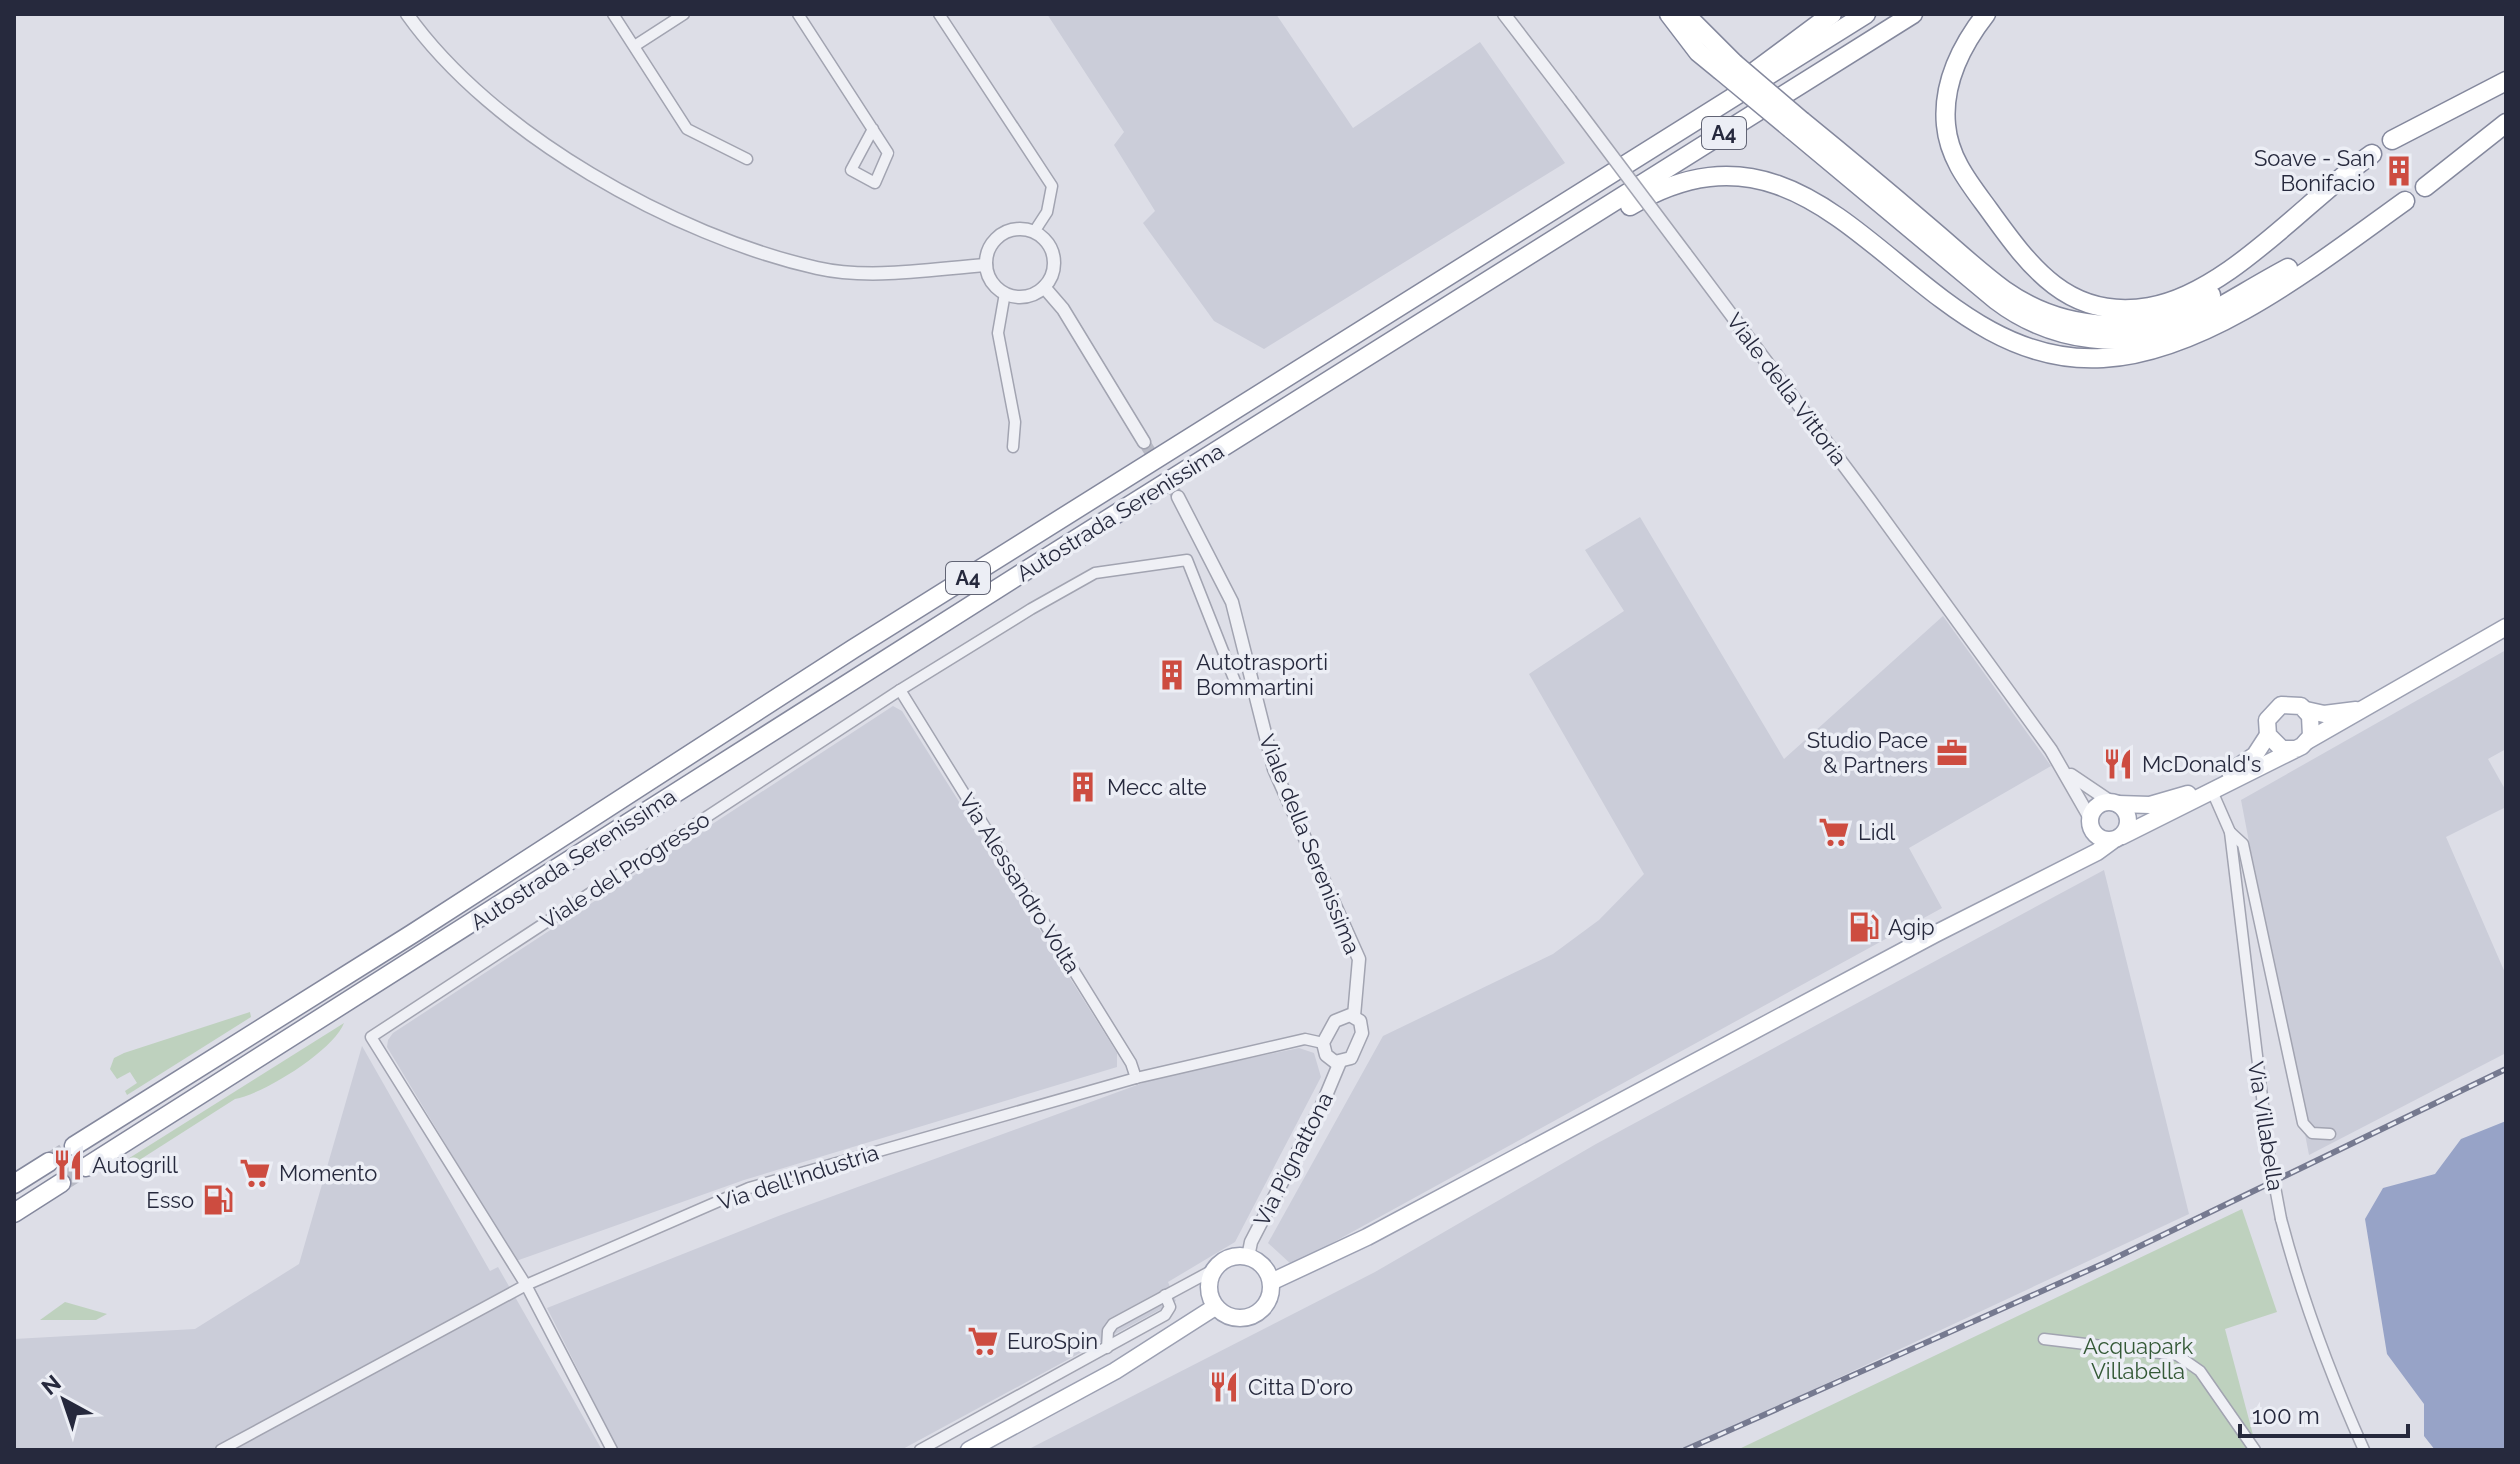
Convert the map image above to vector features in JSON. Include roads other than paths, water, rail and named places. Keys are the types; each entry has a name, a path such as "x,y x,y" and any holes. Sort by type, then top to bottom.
{"highway":[{"path":"1669,14 1698,52 1727,67"},
{"path":"1685,14 1727,67 1797,125 2003,289 2062,318 2108,325 2150,322 2200,302 2262,255 2369,156 2201,289 2151,307 2127,310 2085,302 2065,293 2032,267 1961,170 1949,145 1946,123 1950,76 1957,57 1986,14"},
{"path":"1716,108 1758,68 1832,14"},
{"name":"Autostrada Serenissima","path":"74,1146 412,934 853,649 1866,14"},
{"name":"Autostrada Serenissima","path":"86,1167 1913,14"},
{"path":"2392,140 2506,81"},
{"path":"2425,187 2506,123"},
{"path":"1797,125 2010,311 2053,331 2089,339 2147,336 2191,322 2371,225"},
{"path":"1534,252 1587,230 1671,185 1719,175 1754,178 1787,187 1828,210 1991,335 2030,350 2073,358 2103,358 2152,350 2206,331 2405,201"},
{"path":"14,1184 49,1162"},
{"path":"14,1213 61,1183"}],"main road":[{"path":"1271,1282 1367,1237 2060,868 2097,852 2117,838 2302,745 2506,627"},
{"path":"2302,745 2276,746 2268,735 2267,720 2275,708 2294,704 2324,714 2361,709"},
{"path":"2302,745 2312,722 2306,710"},
{"path":"2060,868 2080,847 2100,804 2150,805 2180,798 2241,766 2255,755 2268,735"},
{"path":"2115,803 2126,811 2129,822 2117,838"},
{"path":"2090,821 2100,838 2117,838"},
{"path":"1248,1257 1265,1269 1271,1282 1266,1304 1249,1318 1227,1316 1215,1307 1208,1289 1213,1270 1225,1259 1248,1257"},
{"path":"969,1450 1115,1371 1215,1307"}],"street":[{"path":"407,14 456,71 500,112 573,164 676,218 742,244 819,268 881,272 986,265"},
{"path":"613,14 636,45 687,129 747,159"},
{"path":"636,45 684,14"},
{"path":"798,14 873,129 888,153 875,183 851,170 873,129"},
{"path":"939,14 1050,182 1047,212 1034,232"},
{"name":"Viale della Vittoria","path":"1504,14 1869,499 2064,770 2090,821"},
{"path":"1022,229 1034,232 1050,246 1053,257 1053,267 1044,287 1025,296 1005,293 995,286 986,265 987,254 1000,235 1022,229"},
{"path":"1044,287 1063,309 1144,442"},
{"path":"1005,293 998,333 1015,422 1013,447"},
{"name":"Viale della Serenissima","path":"1178,497 1232,602 1274,769 1359,959 1354,1016"},
{"name":"Viale del Progresso","path":"612,1450 526,1285 371,1037 900,690 1095,573 1187,560 1236,684"},
{"name":"Via Alessandro Volta","path":"900,690 1131,1063 1136,1078"},
{"name":"Viale della Vittoria","path":"2064,770 2115,803"},
{"name":"Via Villabella","path":"2212,791 2230,832 2269,1155 2281,1219 2301,1294 2325,1362 2364,1450"},
{"path":"2230,832 2243,844 2303,1123 2312,1133 2330,1134"},
{"path":"1354,1016 1360,1021 1362,1033 1351,1058 1340,1062 1326,1055 1323,1043 1338,1017 1354,1016"},
{"name":"Via dell'Industria","path":"221,1450 526,1285 749,1188 1136,1078 1305,1039 1323,1043"},
{"name":"Via Pignattona","path":"1248,1257 1251,1242 1322,1105 1340,1062"},
{"path":"1107,1348 1108,1331 1113,1324 1213,1270"},
{"path":"920,1450 1165,1315 1170,1307 1165,1295"},
{"path":"2044,1339 2177,1355 2200,1371 2255,1450"}],"water":[{"path":"2506,1121 2506,1450 2435,1450 2424,1436 2424,1404 2387,1354 2365,1219 2383,1188 2435,1174 2461,1139"}],"tunnel":[{"path":"1144,442 1178,497"},
{"path":"49,1162 74,1146"},
{"path":"61,1183 86,1167"}],"railway":[{"path":"1685,1450 2107,1262 2506,1069"}],"place":[{"name":"Soave - San Bonifacio","path":"2399,171"},
{"name":"Autotrasporti Bommartini","path":"1172,675"},
{"name":"Studio Pace & Partners","path":"1952,753"},
{"name":"McDonald's","path":"2118,764"},
{"name":"Mecc alte","path":"1083,787"},
{"name":"Lidl","path":"1834,832"},
{"name":"Agip","path":"1864,927"},
{"name":"Autogrill","path":"68,1165"},
{"name":"Momento","path":"255,1173"},
{"name":"Esso","path":"218,1200"},
{"name":"EuroSpin","path":"983,1341"},
{"name":"Citta D'oro","path":"1224,1387"}],"park label":[{"name":"Acquapark Villabella","path":"2138,1358"}]}
